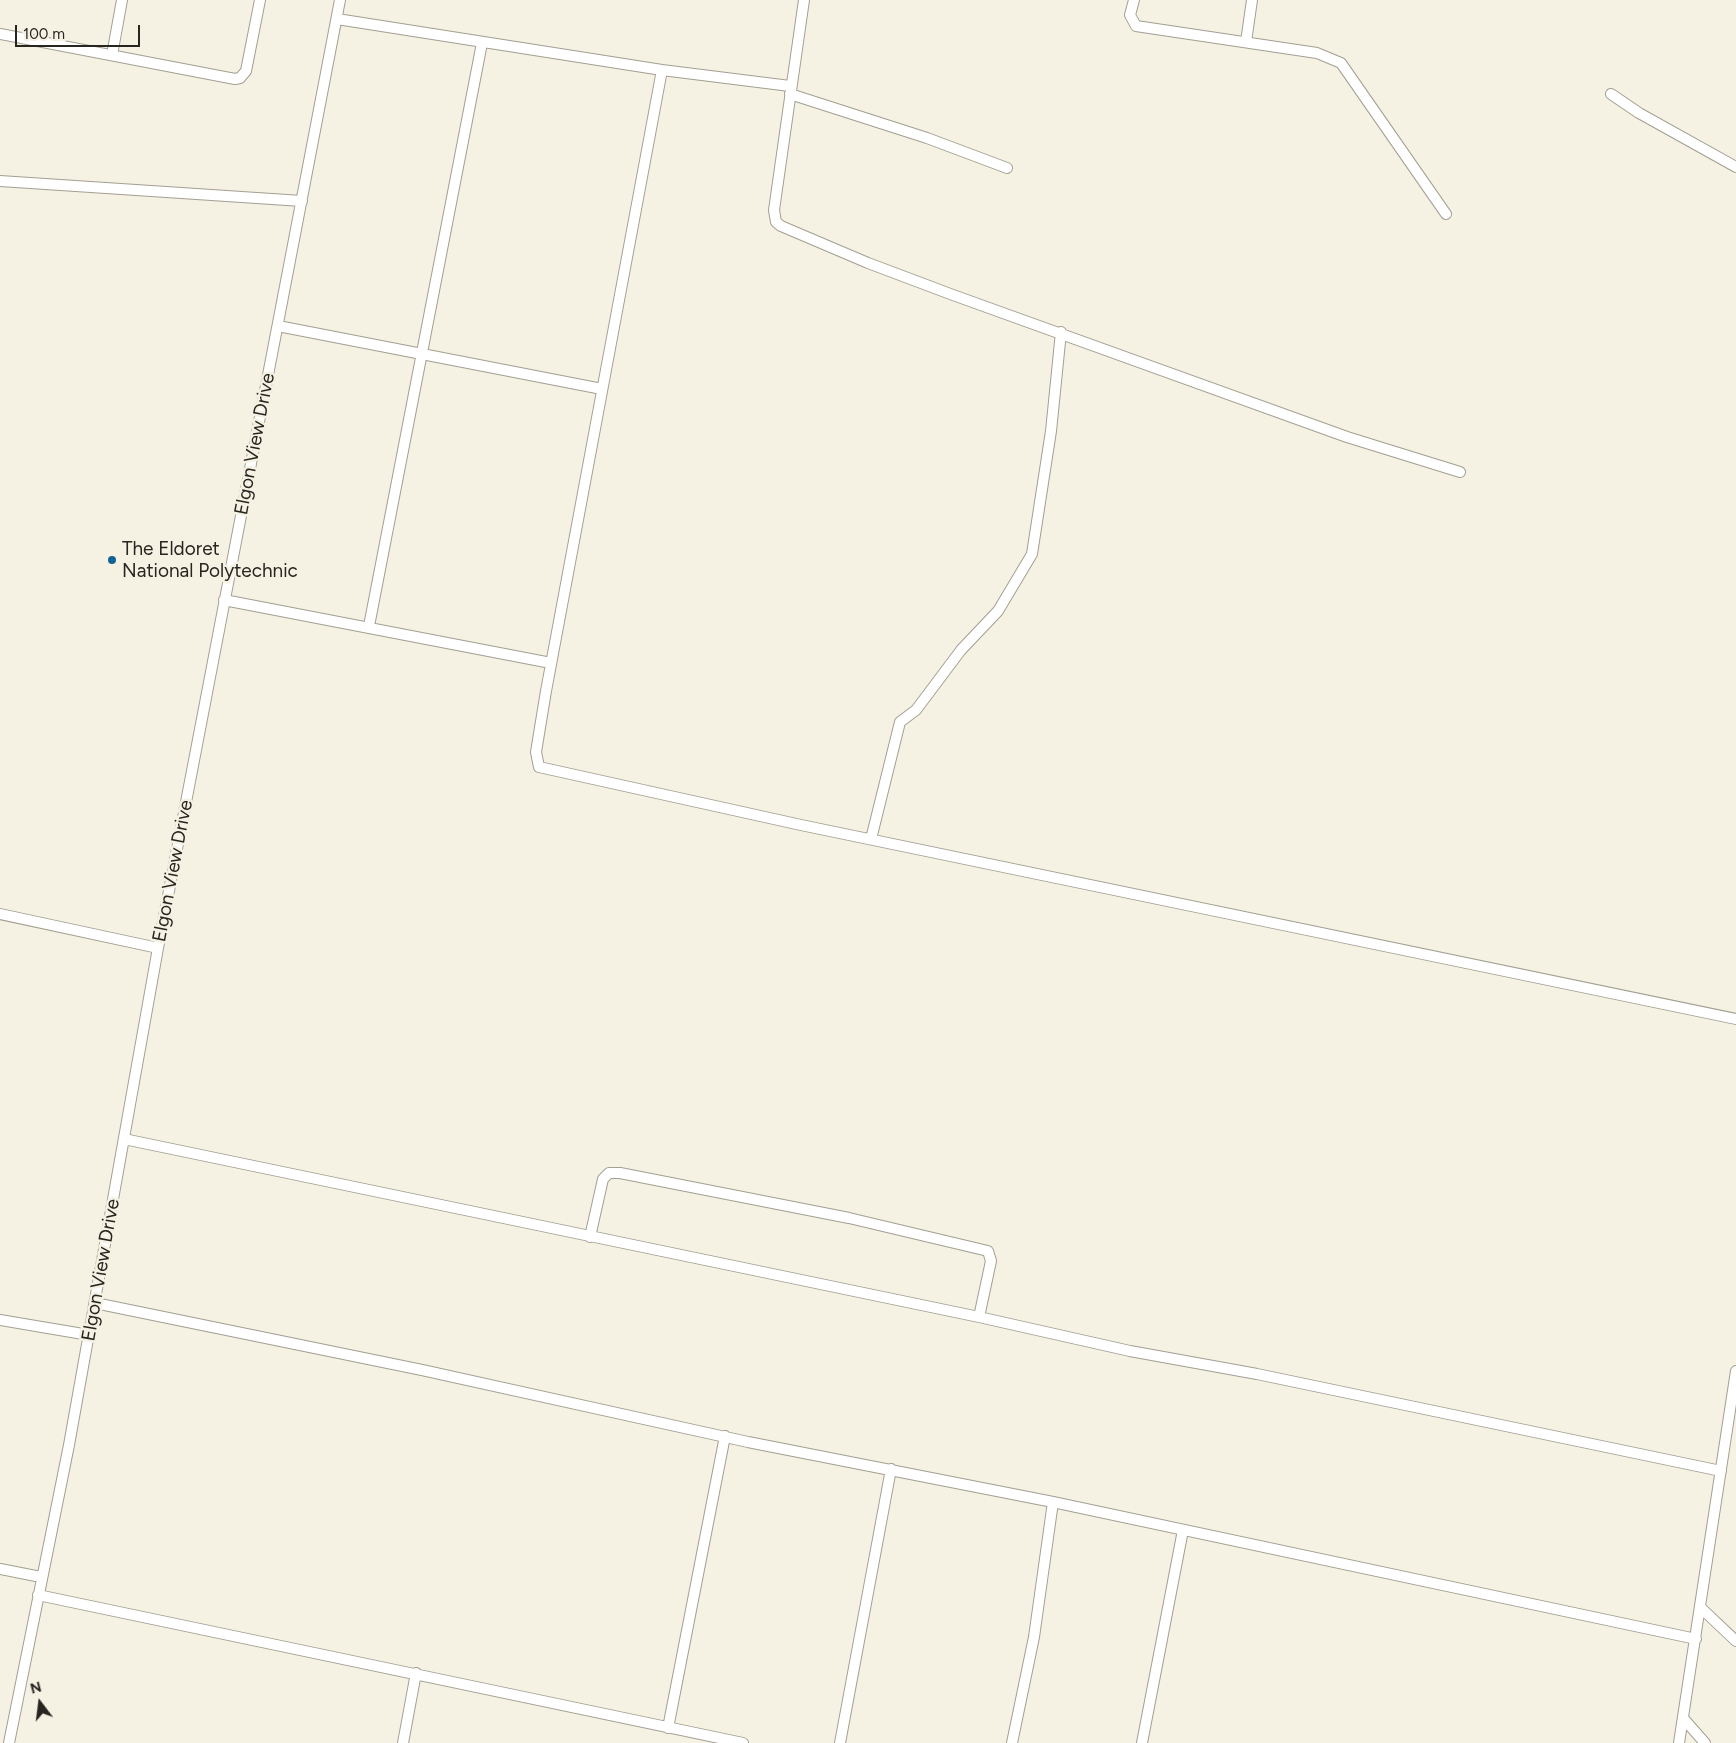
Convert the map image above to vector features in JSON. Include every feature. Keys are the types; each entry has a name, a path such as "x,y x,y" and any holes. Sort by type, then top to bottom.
{"street":[{"path":"112,55 122,0"},
{"path":"0,34 229,79 240,78 246,71 260,0"},
{"name":"Elgon View Drive","path":"8,1743 89,1335 158,948 340,0"},
{"path":"804,0 774,210 776,222 781,226 868,263 1348,436 1460,472"},
{"path":"1134,0 1130,15 1136,26 1317,53 1341,63 1446,214"},
{"path":"1246,42 1252,0"},
{"path":"336,19 790,90 1007,168"},
{"path":"370,626 421,352 453,202 482,43"},
{"path":"662,70 536,752 536,762 539,767 554,772 871,839 1736,1019"},
{"path":"1611,94 1736,167"},
{"path":"0,181 302,201"},
{"path":"278,326 421,352 602,389"},
{"path":"871,839 900,722 916,710 961,650 998,611 1026,568 1032,554 1052,431 1061,332"},
{"path":"224,600 370,626 552,663"},
{"path":"0,914 158,948"},
{"path":"124,1139 1130,1350 1257,1374 1721,1471"},
{"path":"590,1237 603,1179 609,1172 849,1218 988,1250 991,1261 979,1317"},
{"path":"95,1303 422,1370 748,1442 1053,1502 1696,1639"},
{"path":"0,1320 89,1335"},
{"path":"1679,1743 1736,1372"},
{"path":"668,1728 725,1436"},
{"path":"840,1743 891,1469"},
{"path":"1012,1743 1034,1637 1053,1502"},
{"path":"1142,1743 1183,1530"},
{"path":"0,1569 42,1578"},
{"path":"38,1595 743,1743"},
{"path":"1700,1608 1736,1641"},
{"path":"403,1743 416,1673"},
{"path":"1683,1718 1705,1743"}],"place":[{"name":"The Eldoret National Polytechnic","path":"112,560"}]}
